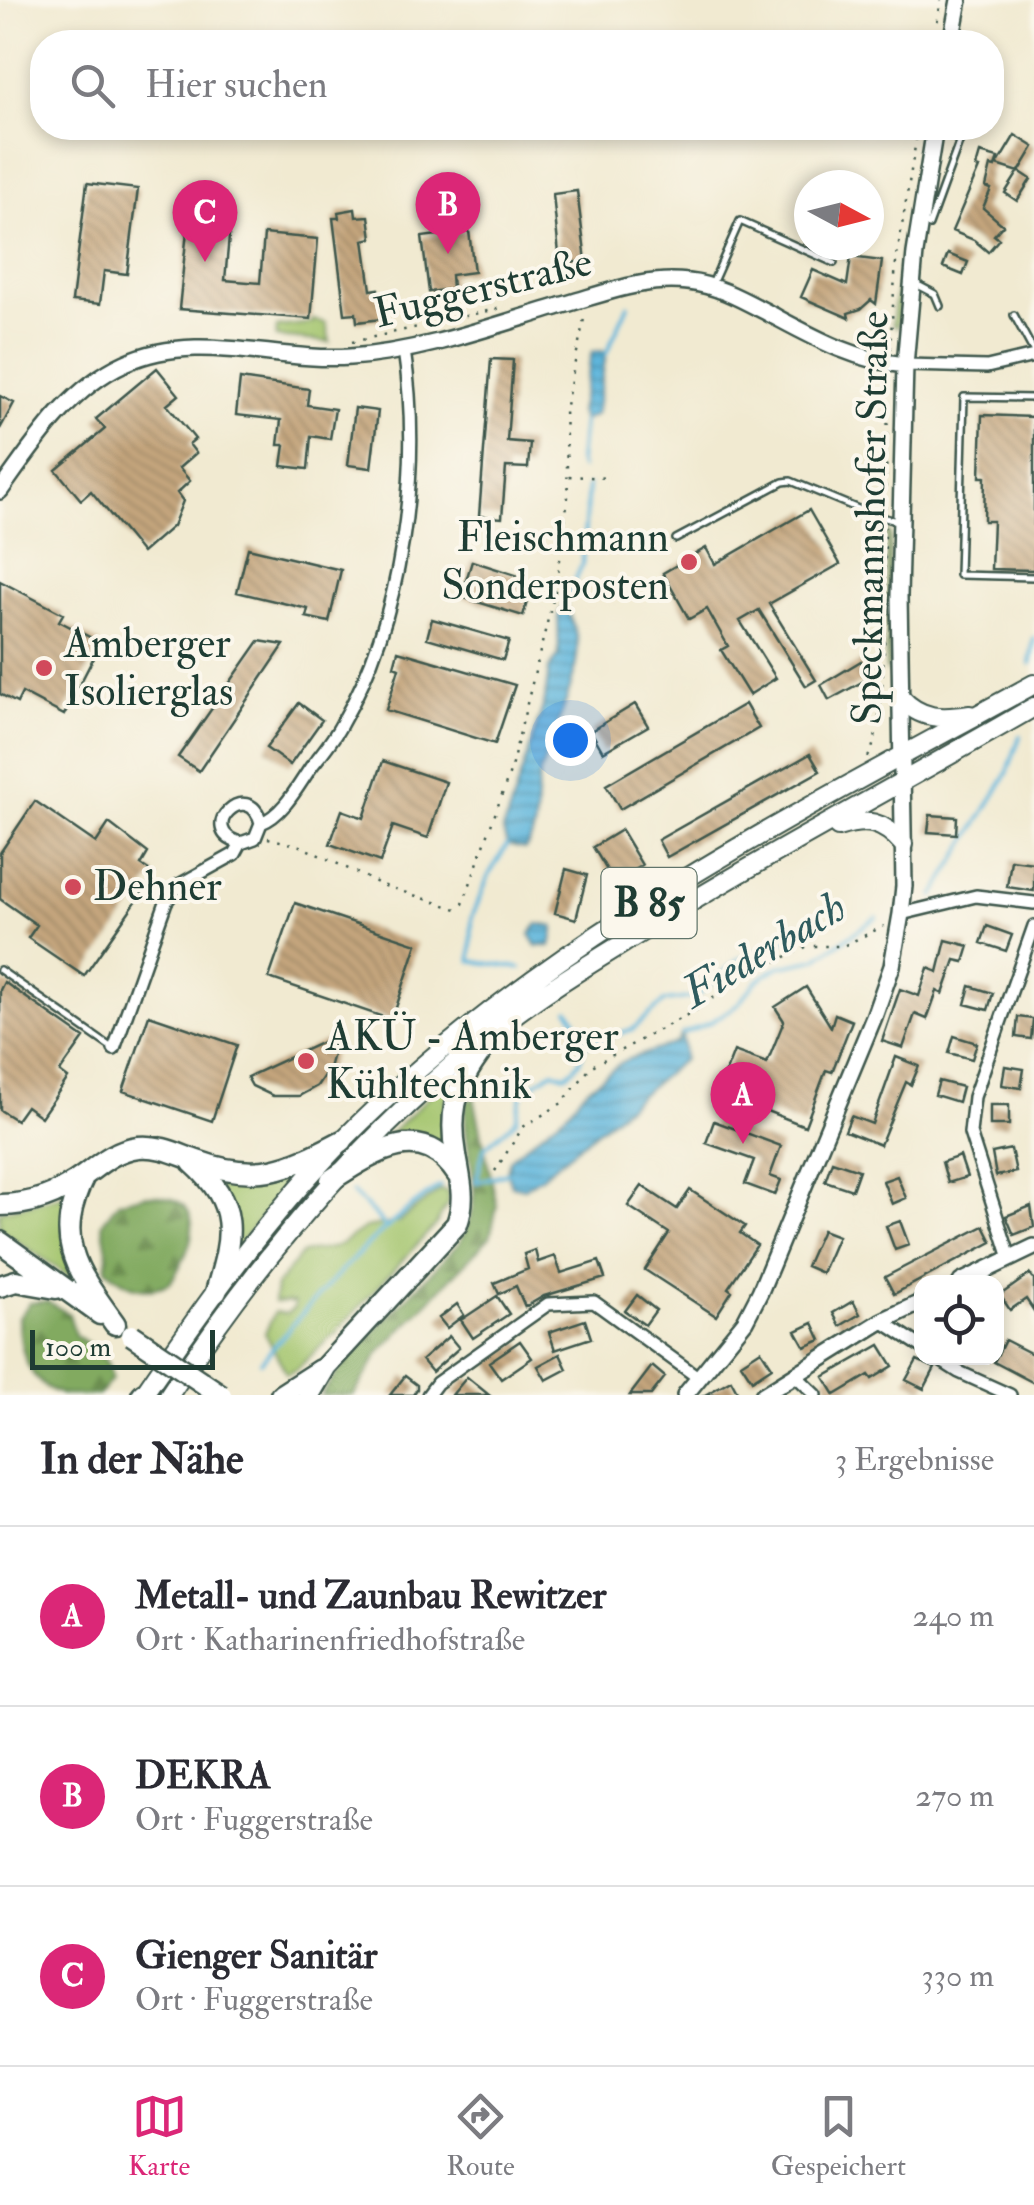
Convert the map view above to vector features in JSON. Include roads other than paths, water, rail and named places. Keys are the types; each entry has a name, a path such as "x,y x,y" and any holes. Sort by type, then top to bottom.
{"highway":[{"path":"281,1395 326,1366 446,1238 462,1210 453,1137 454,1102 466,1071 504,1023"},
{"path":"0,1205 44,1198 84,1176 108,1157 138,1148 169,1150 226,1171 268,1172 301,1163 342,1141"},
{"path":"331,1180 370,1155 416,1144 436,1151 461,1180"},
{"path":"187,1158 218,1188 229,1220 226,1258 216,1292"},
{"path":"84,1176 68,1218 69,1246 78,1272 123,1330"},
{"path":"0,1242 221,1395"},
{"path":"0,1286 16,1281 66,1290"},
{"path":"310,1395 326,1366"}],"main road":[{"name":"B 85","path":"143,1394 216,1292 342,1141 450,1044 519,990 674,887 1034,684"},
{"path":"901,698 913,711 932,718 980,713"},
{"name":"B 85","path":"169,1395 237,1296 331,1180 405,1106 504,1023 606,954 1034,707"},
{"path":"795,842 868,820 884,826 904,844"}],"street":[{"path":"953,30 959,0"},
{"name":"Speckmannshofer Straße","path":"685,1395 744,1322 760,1292 892,966 892,923 904,844 893,520 898,364 920,222 928,140"},
{"name":"Fuggerstraße","path":"0,491 50,423 96,379 128,362 184,348 348,357 404,350 647,282 690,282 711,287 842,351 898,364"},
{"path":"114,1049 166,902 179,885 235,854 242,843 271,820 341,726 356,699 382,629 403,537 408,485 408,380 404,350"},
{"path":"898,364 987,368 1034,354"},
{"path":"242,843 231,840 224,832 222,822 227,811 238,805 250,806 258,814 259,829"},
{"path":"892,923 976,896 1034,903"},
{"path":"1010,1258 970,1133 974,1096 1034,926"},
{"path":"975,1275 1034,1247"},
{"path":"428,1395 437,1384 548,1304 594,1302 699,1378"},
{"path":"762,1395 882,1321 914,1306"},
{"path":"882,1321 914,1342"},
{"path":"948,1365 1010,1395"},
{"path":"794,1374 816,1395"}],"lane":[{"name":"Speckmannshofer Straße","path":"920,222 929,225 959,140"},
{"path":"711,287 740,221 834,263"},
{"path":"912,282 935,294 940,306"},
{"path":"1014,315 1034,354"},
{"path":"1034,398 964,396 959,569 959,575 1034,577"},
{"path":"676,539 783,482 792,481 893,520"},
{"path":"0,970 114,1049"}],"water":[{"path":"592,352 606,354 596,414 583,421 579,412"},
{"path":"565,602 577,639 575,670 540,774 534,831 525,849 507,845 503,831 545,700 549,669 559,655 558,616"},
{"path":"538,924 555,927 551,946 537,946 530,934"},
{"path":"682,1034 684,1059 542,1176 524,1188 511,1185 507,1173 510,1158 569,1111 581,1094 623,1061 676,1043"}],"waterway":[{"path":"606,354 628,305"},
{"path":"581,468 583,421"},
{"path":"565,602 582,565 588,486"},
{"name":"Fiederbach","path":"1030,664 1034,638"},
{"name":"Fiederbach","path":"934,896 1007,774 1020,736"},
{"path":"507,845 489,875 472,917 471,961 521,968"},
{"name":"Fiederbach","path":"682,1034 737,1005 757,981 778,967 816,959 877,917"},
{"path":"583,1045 633,1029 665,1001 696,997 738,959 795,936"},
{"path":"507,1173 476,1182 484,1148 516,1120 523,1091 553,1071 565,1075 579,1061 582,1036 569,1010"},
{"path":"261,1362 367,1246 440,1186"},
{"path":"352,1192 387,1228"}],"place":[{"name":"DEKRA","path":"448,254"},
{"name":"Gienger Sanitär","path":"205,262"},
{"name":"Fleischmann Sonderposten","path":"689,562"},
{"name":"Amberger Isolierglas","path":"44,668"},
{"name":"Dehner","path":"73,887"},
{"name":"AKÜ - Amberger Kühltechnik","path":"306,1061"},
{"name":"Metall- und Zaunbau Rewitzer","path":"743,1144"}]}
